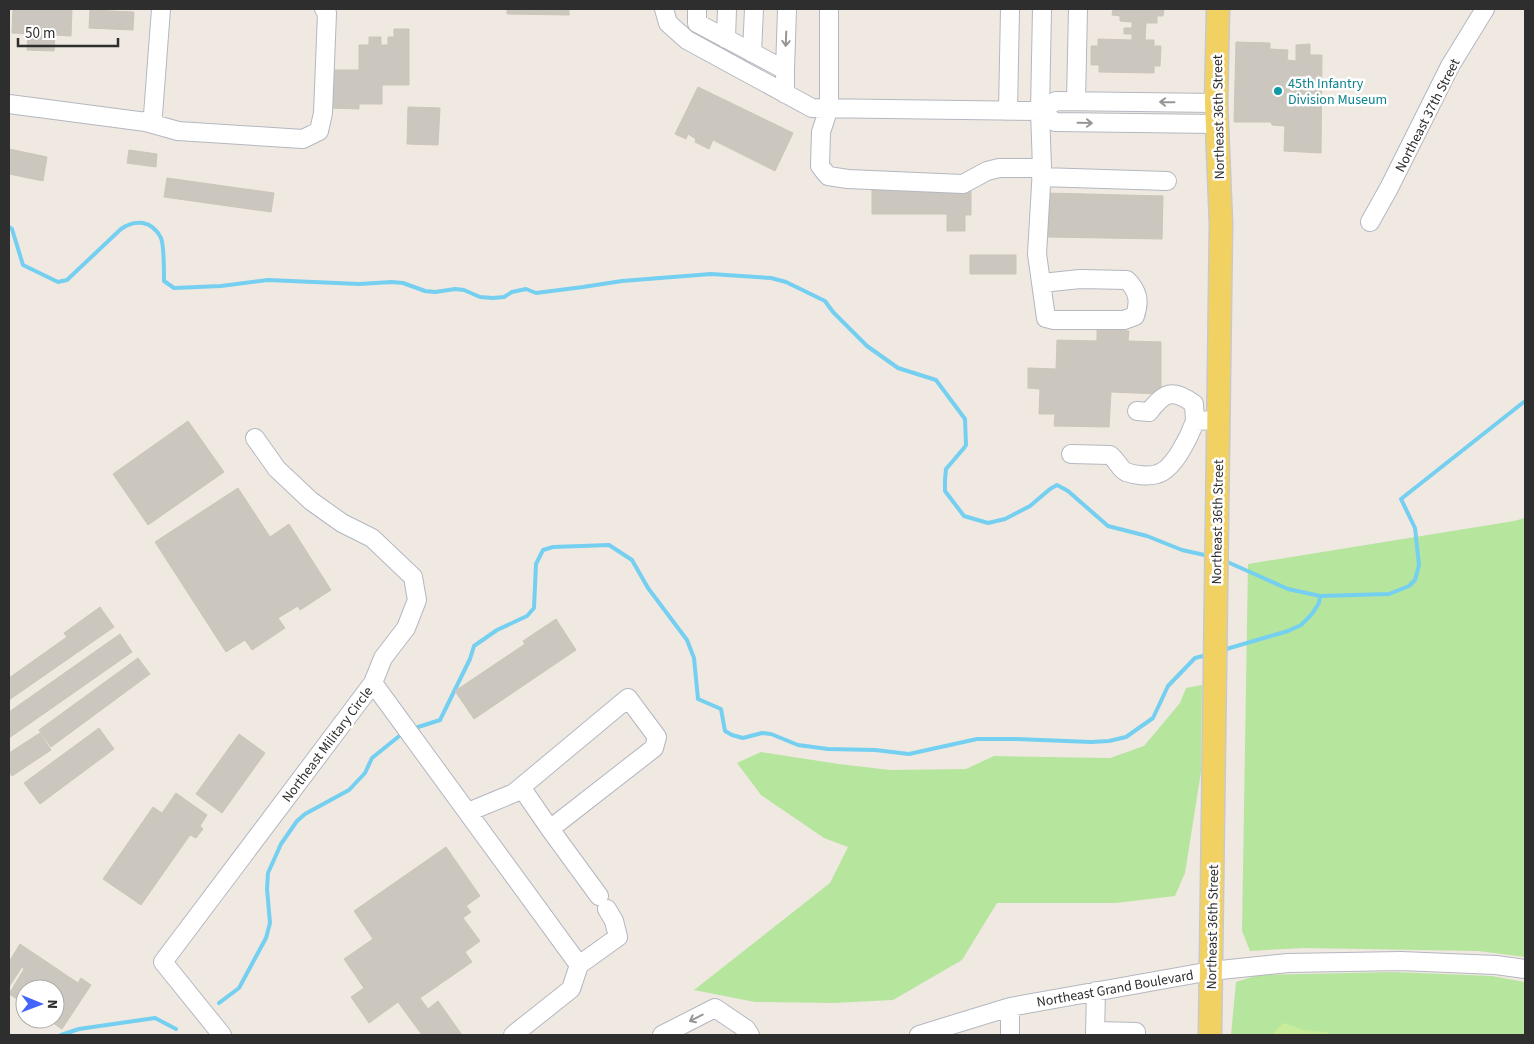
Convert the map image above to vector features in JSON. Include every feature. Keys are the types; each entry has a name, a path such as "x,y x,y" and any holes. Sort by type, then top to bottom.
{"main road":[{"name":"Northeast 36th Street","path":"1210,1035 1221,224 1216,114 1218,9"}],"street":[{"path":"146,122 153,115 161,9"},
{"path":"9,104 146,122 178,131 304,139 319,131 323,113 327,13 324,9"},
{"path":"664,9 668,23 687,40 812,108 1040,111 1056,101 1076,101 1216,114"},
{"path":"726,39 727,9"},
{"path":"752,53 754,9"},
{"path":"785,94 787,9"},
{"path":"830,9 829,108 821,132 820,166 828,176 848,179 963,184 999,168 1167,181"},
{"path":"1008,110 1010,9"},
{"path":"1042,9 1040,111 1042,172 1038,254 1046,318 1054,320 1124,320 1135,316 1138,307 1136,289 1127,280 1080,279 1042,283"},
{"path":"1076,101 1078,9"},
{"name":"Northeast 37th Street","path":"1370,222 1390,188 1450,66 1485,9"},
{"path":"697,16 726,39 785,70"},
{"path":"1040,111 1054,122 1216,114"},
{"path":"1071,454 1110,455 1123,471 1135,474 1158,474 1166,469 1177,456 1191,433 1195,420 1194,404 1188,399 1166,394 1156,401 1148,412 1137,411"},
{"path":"1195,420 1218,420"},
{"path":"255,438 277,469 311,500 342,523 372,538 413,577 417,600 406,628 383,658 374,683"},
{"name":"Northeast Military Circle","path":"222,1035 163,962 374,683 579,965"},
{"path":"468,812 514,793 628,698 657,737 654,748 550,829"},
{"path":"513,1035 571,989 579,965 618,936 614,921 603,902 521,787"},
{"name":"Northeast Grand Boulevard","path":"919,1035 1010,1007 1211,971 1288,963 1401,961 1496,965 1525,969"},
{"path":"1096,991 1096,1033 1136,1032 1136,1035"},
{"path":"1010,1007 1010,1035"},
{"path":"662,1035 715,1008 746,1029 750,1035"}],"green space":[{"path":"1525,518 1525,957 1478,951 1303,948 1250,951 1242,931 1248,564"},
{"path":"1202,685 1201,772 1185,873 1175,896 1116,903 997,903 962,960 893,1000 833,1003 755,1002 694,990 830,883 848,847 824,838 761,795 737,763 761,752 890,770 966,769 994,756 1110,758 1144,746 1180,703 1186,688"},
{"path":"1393,972 1492,976 1525,982 1525,1035 1231,1035 1236,982 1258,975"},
{"path":"1285,1023 1303,1030 1326,1032 1331,1035 1272,1035"}],"building":[{"path":"13,9 72,9 71,36 55,35 54,51 27,50 28,34 12,33"},
{"path":"507,9 569,9 569,15 507,14"},
{"path":"1113,9 1164,9 1163,16 1157,16 1157,23 1146,23 1145,40 1154,40 1154,46 1161,46 1160,66 1154,66 1154,73 1099,72 1099,65 1091,65 1091,46 1098,46 1098,39 1132,40 1132,34 1124,34 1124,28 1132,28 1132,22 1120,21 1120,16 1112,15"},
{"path":"90,10 134,12 133,30 89,28"},
{"path":"394,29 409,29 409,85 382,85 382,104 359,104 359,109 331,108 331,70 359,70 359,45 369,45 369,37 381,37 381,45 388,45 388,37 394,37"},
{"name":"45th Infantry Division Museum","path":"1236,42 1270,43 1270,49 1288,50 1287,60 1296,61 1296,45 1310,44 1310,55 1322,55 1321,153 1284,151 1285,126 1272,125 1271,122 1234,122"},
{"path":"698,87 793,133 775,171 713,140 709,149 695,142 696,139 688,134 686,139 675,134"},
{"path":"408,107 440,108 438,145 407,144"},
{"path":"9,149 47,157 43,181 9,174"},
{"path":"129,150 157,154 156,167 127,163"},
{"path":"167,178 274,193 271,212 164,197"},
{"path":"872,190 971,191 971,215 965,215 965,231 947,231 947,214 872,214"},
{"path":"1048,193 1163,196 1162,239 1047,237"},
{"path":"970,255 1016,255 1016,274 970,274"},
{"path":"1097,329 1129,331 1128,341 1161,342 1161,394 1111,392 1109,427 1054,426 1055,414 1039,414 1040,389 1028,388 1028,368 1056,369 1057,340 1097,341"},
{"path":"188,421 224,472 148,525 113,474"},
{"path":"238,488 270,537 289,524 331,590 300,610 298,606 278,618 285,628 252,650 245,640 226,652 155,542"},
{"path":"100,607 114,627 9,700 9,678 67,637 64,633"},
{"path":"556,619 576,650 474,719 455,691 525,644 523,641"},
{"path":"120,634 132,652 9,738 9,712"},
{"path":"138,658 150,674 51,747 39,730"},
{"path":"99,728 114,749 40,804 24,783"},
{"path":"40,733 51,750 12,776 9,771 9,753"},
{"path":"239,734 265,753 222,813 196,794"},
{"path":"176,793 207,815 200,826 203,829 196,838 190,835 141,905 103,879 153,807 162,813"},
{"path":"446,847 480,896 466,906 471,912 463,918 480,941 465,952 472,962 420,998 428,1009 438,1001 462,1035 422,1035 398,1002 369,1023 351,997 364,988 344,959 373,939 354,911"},
{"path":"20,944 78,983 81,978 91,985 65,1024 65,979 18,979 24,969 22,967 9,987 9,962"},
{"path":"15,984 15,998 9,994"}],"waterway":[{"path":"9,227 12,229 23,265 58,282 67,280 121,229 137,223 143,223 153,228 161,238 164,281 174,288 221,286 268,280 359,284 392,282 403,283 425,291 435,292 455,289 464,290 480,297 493,298 504,297 512,292 526,289 536,293 622,281 711,274 771,278 786,282 825,301 833,312 867,346 898,368 936,380 965,419 966,445 946,469 945,480 945,491 964,516 988,523 1005,519 1030,506 1057,485 1068,491 1108,526 1147,536 1182,550 1209,556"},
{"path":"1223,560 1288,589 1320,596 1389,594 1409,586 1415,580 1419,565 1415,528 1401,499 1525,401"},
{"path":"412,729 440,720 470,659 474,646 497,630 527,616 534,608 536,564 543,550 553,547 609,545 632,560 648,588 687,640 694,658 698,699 721,709 725,731 743,738 762,733 771,734 798,745 828,749 875,750 909,754 977,739 1109,741 1126,737 1153,718 1168,686 1195,658 1207,655"},
{"path":"1223,650 1288,631 1301,625 1312,614 1319,603 1320,596"},
{"path":"219,1003 239,988 266,938 270,923 267,889 268,873 281,844 297,821 305,814 349,790 365,773 372,758 403,733"},
{"path":"61,1035 79,1029 155,1018 176,1029"}],"place":[{"name":"45th Infantry Division Museum","path":"1278,91"}]}
